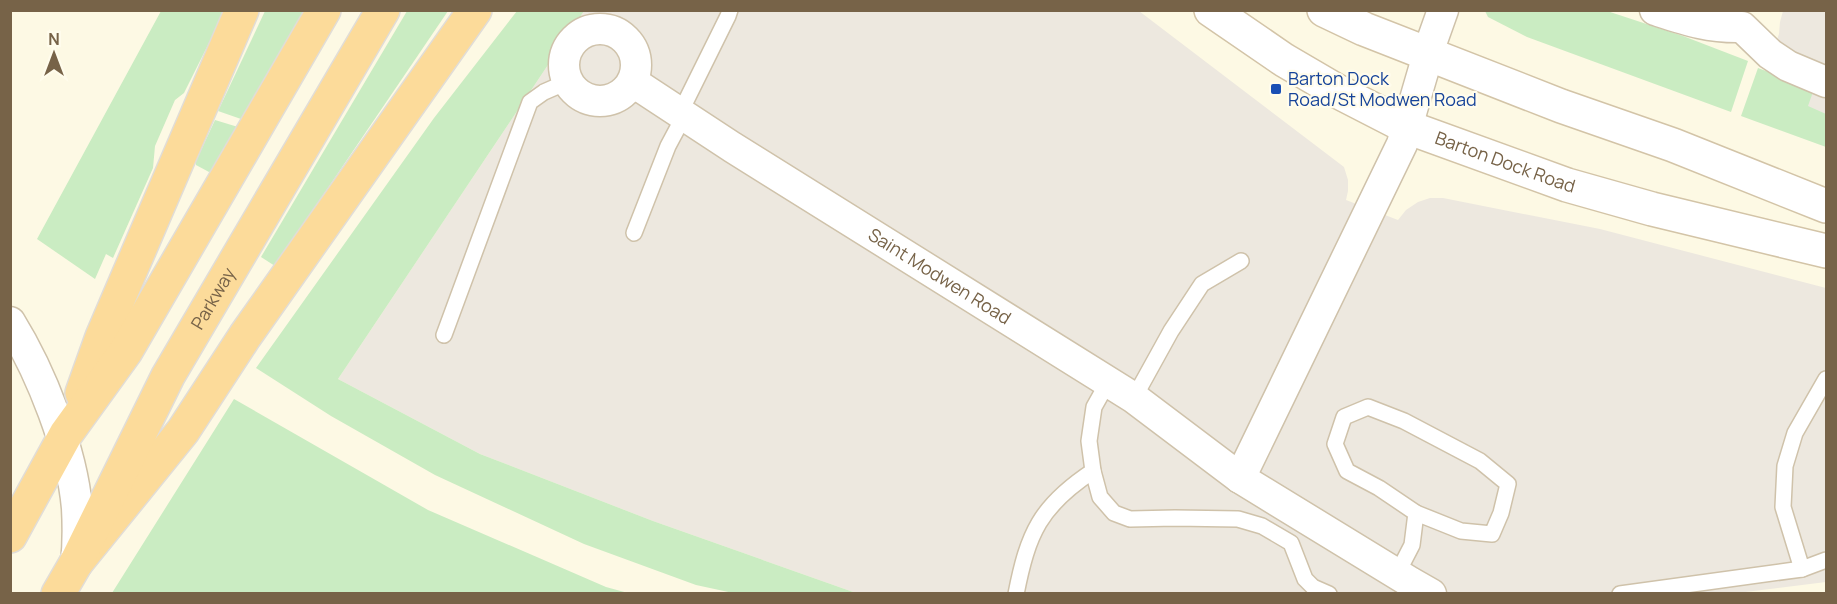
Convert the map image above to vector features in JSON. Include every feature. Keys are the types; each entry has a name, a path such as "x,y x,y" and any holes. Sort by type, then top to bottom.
{"highway":[{"path":"114,344 132,269 242,10"},
{"path":"10,536 114,344 163,287 324,10"},
{"name":"Parkway","path":"58,594 76,563 168,376 383,10"},
{"path":"76,563 183,431 245,336 475,10"}],"main road":[{"name":"Barton Dock Road","path":"1211,10 1284,60 1337,91 1407,127 1567,185 1652,209 1827,251"},
{"path":"1324,10 1364,29 1561,106 1673,145 1827,206"}],"street":[{"path":"1240,478 1398,152 1443,10"},
{"path":"1655,10 1702,25 1722,28 1748,19 1770,54 1795,69 1827,82"},
{"path":"599,29 612,31 623,37 631,46 636,58 637,70 633,82 617,98 605,102 583,98 567,82 564,59 568,47 587,31 599,29"},
{"name":"Saint Modwen Road","path":"633,82 1108,382 1240,478 1431,594"},
{"path":"10,322 34,365 64,438 77,506 76,563"}],"lane":[{"path":"634,233 668,146 729,10"},
{"path":"444,335 530,102 544,92 567,82"},
{"path":"1134,399 1171,331 1202,284 1241,261"},
{"path":"1802,569 1783,507 1785,466 1795,432 1827,379"},
{"path":"1108,382 1094,407 1089,441 1093,471 1100,497 1114,513 1130,519 1238,519 1262,526 1291,543 1305,579 1313,587 1329,594"},
{"path":"1368,407 1404,421 1480,462 1508,484 1501,513 1492,534 1461,531 1416,513 1379,488 1347,471 1335,444 1344,417 1368,407"},
{"path":"1016,594 1026,549 1037,525 1058,497 1093,471"},
{"path":"1397,574 1412,545 1416,513"},
{"path":"1620,594 1802,569 1827,560"}],"shaded area":[{"path":"584,11 1139,11 1344,167 1348,180 1346,200 1398,220 1406,210 1418,202 1430,198 1443,198 1600,229 1826,288 1826,582 1729,594 856,593 653,521 480,454 338,379"},
{"path":"1783,11 1826,11 1826,117 1758,90 1779,34"}],"green space":[{"path":"161,11 225,11 184,93 175,100 155,146 153,168 113,258 106,254 95,279 37,239"},
{"path":"265,11 306,11 245,116 241,119 218,111"},
{"path":"407,11 448,11 275,266 261,257"},
{"path":"517,11 584,11 338,379 480,454 653,521 856,593 733,593 696,585 584,544 435,475 331,416 256,368 434,118"},
{"path":"1485,11 1607,11 1683,36 1748,61 1731,112 1527,37 1488,17"},
{"path":"1758,68 1814,89 1808,106 1826,114 1826,147 1741,116"},
{"path":"215,120 238,127 212,171 209,172 196,165 196,161"},
{"path":"234,399 428,510 606,587 628,593 112,593"}],"place":[{"name":"Barton Dock Road/St Modwen Road","path":"1276,89"}]}
